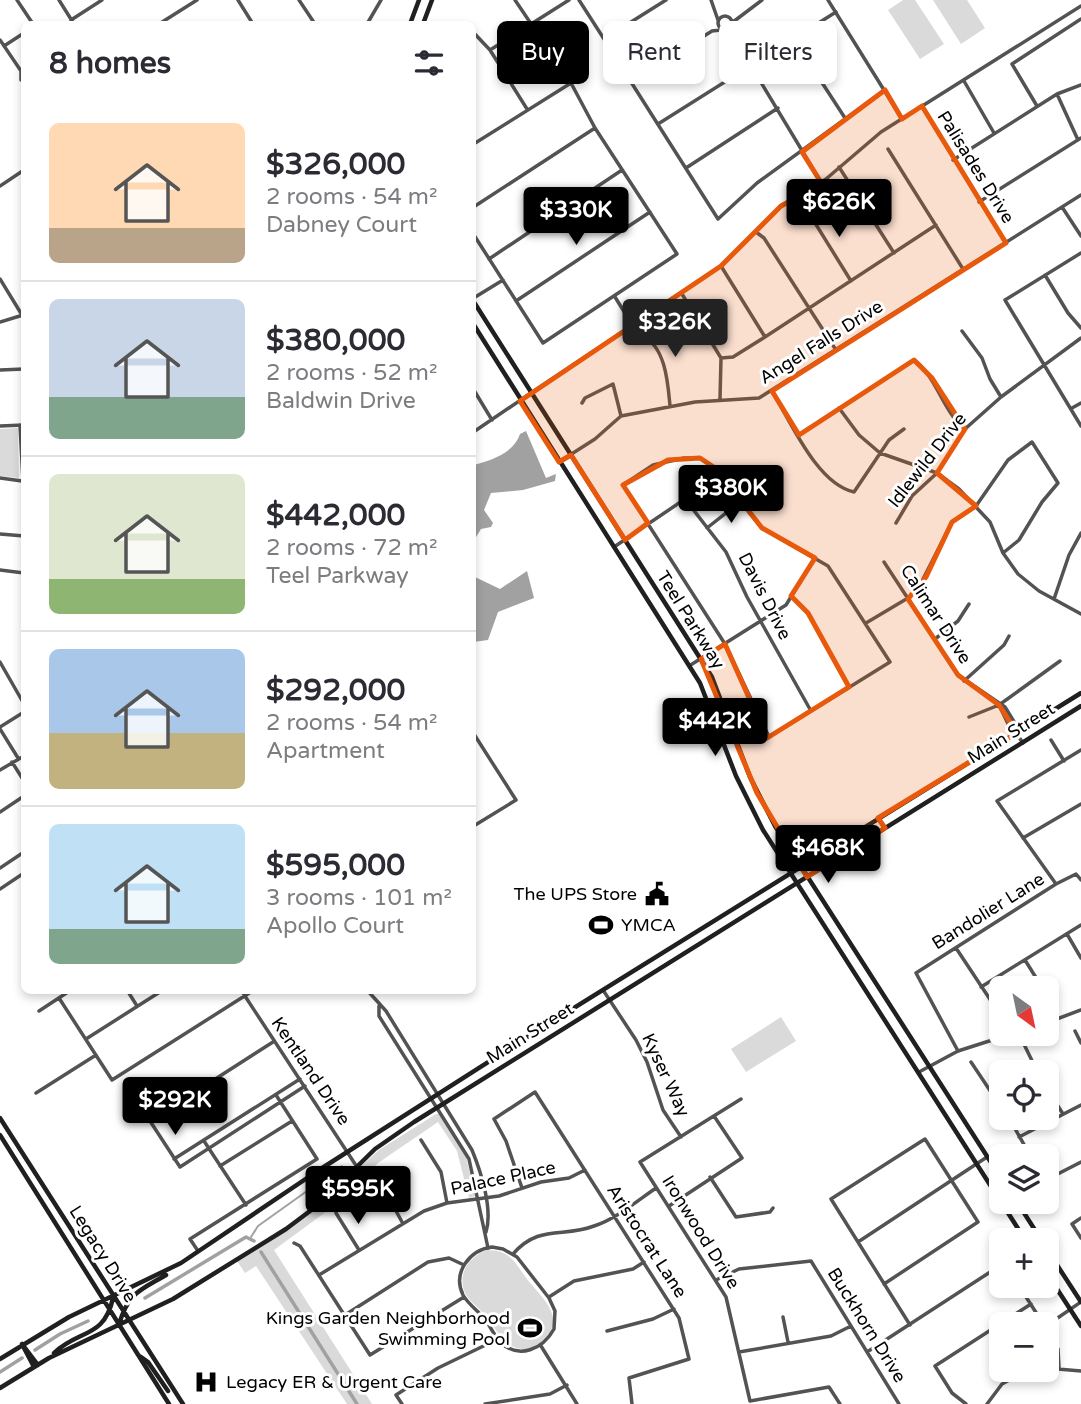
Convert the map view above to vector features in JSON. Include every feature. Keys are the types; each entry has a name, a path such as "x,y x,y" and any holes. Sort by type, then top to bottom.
{"main road":[{"path":"412,21 419,0"},
{"path":"424,21 432,0"},
{"name":"Teel Parkway","path":"476,304 701,659 724,704 737,746 762,801 807,877 989,1160"},
{"name":"Teel Parkway","path":"476,329 708,699 750,807 989,1183"},
{"path":"574,485 586,478"},
{"path":"647,598 658,592"},
{"name":"Main Street","path":"0,1359 104,1301 180,1263 438,1094 1016,731 1081,693"},
{"name":"Main Street","path":"0,1388 49,1358 193,1287 286,1229 318,1205 385,1142 441,1105 1081,706"},
{"path":"726,750 737,746"},
{"path":"943,778 949,788"},
{"path":"750,807 762,801"},
{"path":"878,818 885,828"},
{"path":"724,914 730,925"},
{"path":"874,1001 883,996"},
{"path":"505,1052 510,1061"},
{"name":"Legacy Drive","path":"0,1118 128,1320 168,1391 169,1404"},
{"name":"Legacy Drive","path":"0,1135 137,1354 168,1391 183,1404"},
{"path":"20,1168 28,1163"},
{"path":"63,1236 71,1230"},
{"path":"119,1325 132,1296 173,1271 180,1263"},
{"path":"1059,1268 1081,1302"},
{"path":"1059,1292 1081,1326"},
{"path":"49,1358 59,1348 100,1327 110,1311 113,1297"},
{"path":"23,1346 36,1366"}],"street":[{"path":"17,0 31,21"},
{"path":"59,0 71,21"},
{"path":"73,21 102,0"},
{"path":"164,21 197,0"},
{"path":"238,0 251,21"},
{"path":"299,0 313,21"},
{"path":"370,21 381,0"},
{"path":"515,0 530,21"},
{"path":"537,21 569,0"},
{"path":"579,0 604,39 666,0"},
{"path":"711,0 718,21"},
{"path":"735,21 739,15 762,0"},
{"path":"828,0 902,119"},
{"path":"476,430 722,266 781,206 821,182 902,119 1081,6"},
{"path":"716,9 728,21"},
{"path":"821,21 836,12"},
{"path":"712,32 718,21 726,16 739,15"},
{"path":"1037,106 1012,64 1081,19"},
{"path":"719,31 712,32 631,82 718,219 757,183 885,90"},
{"path":"4,46 21,35"},
{"path":"476,35 490,50 528,110"},
{"path":"0,40 21,71 21,79"},
{"path":"490,50 497,46"},
{"path":"964,81 994,133"},
{"path":"476,142 569,84"},
{"path":"476,238 543,344 677,254 595,128 572,84"},
{"path":"658,124 721,84"},
{"path":"763,84 821,182"},
{"path":"823,84 845,118"},
{"path":"953,160 1057,94 1081,85"},
{"path":"979,202 1079,139 1057,94"},
{"name":"Palisades Drive","path":"922,106 1006,243"},
{"path":"686,168 778,108"},
{"path":"476,205 595,128"},
{"path":"888,149 963,270"},
{"path":"839,167 894,253"},
{"path":"489,259 622,170"},
{"path":"0,186 21,172"},
{"name":"Angel Falls Drive","path":"559,462 621,416 720,399 749,401 772,391 1081,195"},
{"path":"1062,207 1081,236"},
{"path":"807,210 851,281"},
{"path":"516,301 650,212"},
{"path":"721,358 733,357 936,225"},
{"path":"756,232 764,238 836,350"},
{"path":"1081,253 1005,300 1081,426"},
{"path":"722,266 765,337"},
{"path":"1045,275 1068,313 1081,328"},
{"path":"0,279 21,311"},
{"path":"476,297 503,280"},
{"path":"682,294 721,358 720,399"},
{"path":"615,297 633,326"},
{"path":"0,322 21,315"},
{"path":"962,331 982,358 1001,397"},
{"path":"642,336 648,339 666,368 670,406"},
{"name":"Idlewild Drive","path":"896,523 912,496 937,473 965,429 1001,397 1081,338"},
{"path":"799,435 914,360 932,378 951,412 965,429"},
{"path":"0,370 21,369"},
{"path":"582,403 585,398 613,384 621,416"},
{"path":"772,391 818,468 831,483 854,492 889,440 904,429"},
{"path":"476,394 492,420"},
{"path":"1072,408 1081,403"},
{"path":"839,408 859,435 880,453 937,473 976,506 995,530 1003,553 1018,574 1081,614"},
{"path":"0,426 21,425"},
{"path":"866,623 908,598 926,577 952,522 976,506 1008,460 1032,442 1058,483 1042,502 1018,540 1003,553"},
{"path":"700,458 716,468 740,502 762,528 828,566 890,662 769,737 725,644 623,485 668,460 700,458"},
{"path":"0,478 21,481"},
{"name":"Davis Drive","path":"648,523 685,499 726,552 747,597 811,711"},
{"path":"707,528 740,502"},
{"path":"614,547 648,523"},
{"path":"1054,599 1069,555 1081,533"},
{"path":"0,534 21,536"},
{"path":"689,666 786,605 815,558"},
{"name":"Calimar Drive","path":"884,562 964,681 999,705 1010,728 1016,731 1023,743"},
{"path":"0,570 21,573"},
{"path":"791,596 808,613 849,687"},
{"path":"935,639 958,621 969,604"},
{"path":"964,681 1004,645 1009,636"},
{"path":"969,717 999,705 1060,661"},
{"path":"0,662 21,699"},
{"path":"18,758 0,728 21,714"},
{"path":"476,736 516,800 476,823"},
{"path":"1051,740 1064,761"},
{"path":"1056,884 1049,870 1023,839 997,801 1081,750"},
{"path":"0,770 21,756"},
{"path":"12,762 21,776"},
{"path":"0,811 21,798"},
{"path":"1023,839 1081,804"},
{"path":"0,868 21,854"},
{"name":"Bandolier Lane","path":"958,1051 953,1037 916,973 1056,884 1076,874 1081,880"},
{"path":"0,889 21,875"},
{"path":"981,987 1081,925"},
{"path":"1066,934 1081,958"},
{"path":"956,948 989,999"},
{"path":"1025,960 1035,976"},
{"name":"Kyser Way","path":"603,990 643,1055 663,1111 681,1137"},
{"path":"39,1011 66,994"},
{"path":"130,994 138,1006"},
{"path":"86,1039 157,994"},
{"path":"60,998 112,1080 248,994"},
{"path":"371,994 386,1011 438,1094 441,1105 470,1159 486,1232"},
{"name":"Kentland Drive","path":"245,996 357,1167"},
{"path":"379,1006 379,1016 432,1098 441,1105 472,1150 481,1175 488,1248"},
{"path":"1059,1019 1081,1010"},
{"path":"1075,1031 1081,1043"},
{"path":"919,1072 958,1051 989,1041"},
{"path":"274,1042 150,1121 174,1159 180,1167 305,1086"},
{"path":"401,1049 407,1045"},
{"path":"36,1093 96,1055"},
{"path":"971,1062 989,1089"},
{"path":"174,1159 300,1079"},
{"name":"Aristocrat Lane","path":"522,1188 506,1142 494,1119 535,1092 674,1309 688,1359 629,1378 632,1404"},
{"path":"198,1251 190,1238 317,1159 276,1095"},
{"path":"681,1137 741,1099"},
{"path":"1019,1137 1081,1105"},
{"path":"1059,1108 1063,1114"},
{"path":"668,1206 741,1158 714,1116"},
{"path":"220,1166 292,1121"},
{"path":"1015,1130 1023,1144"},
{"name":"Ironwood Drive","path":"681,1137 640,1162 726,1297 750,1401 829,1387 840,1404"},
{"path":"884,1284 978,1222 925,1139 831,1199 909,1325"},
{"path":"421,1140 441,1172 447,1203"},
{"path":"204,1141 246,1205"},
{"path":"858,1242 987,1157"},
{"path":"1059,1173 1081,1162"},
{"name":"Palace Place","path":"319,1275 402,1222 447,1203 484,1198 569,1178 585,1170"},
{"path":"375,1172 402,1222"},
{"path":"710,1177 736,1217 770,1212 772,1208"},
{"path":"513,1254 531,1238 595,1226 657,1188"},
{"path":"336,1208 336,1213 359,1250"},
{"path":"1081,1218 1072,1224 1081,1238"},
{"path":"294,1243 300,1246 370,1355 464,1297"},
{"path":"488,1248 499,1248 513,1254 549,1298 556,1322 549,1339 541,1346 518,1351 498,1339 464,1297 460,1276 472,1255 488,1248"},
{"path":"345,1315 428,1262 449,1258 464,1265"},
{"name":"Buckhorn Drive","path":"716,1280 739,1269 811,1261 899,1404"},
{"path":"549,1298 575,1281 633,1269 644,1262"},
{"path":"867,1352 989,1273"},
{"path":"1027,1298 1036,1312"},
{"path":"1059,1317 1081,1302"},
{"path":"966,1404 952,1393 935,1366 1031,1304"},
{"path":"607,1331 653,1319 674,1309"},
{"path":"783,1317 788,1342"},
{"path":"739,1352 831,1336 851,1325"},
{"path":"402,1404 396,1395 438,1368 498,1339"},
{"path":"541,1346 577,1404"},
{"path":"1059,1368 1081,1371"},
{"path":"987,1404 1006,1382"},
{"path":"485,1404 547,1395 567,1385"}],"highlighted area":[{"path":"885,90 902,119 922,106 1006,243 772,391 799,435 914,360 932,378 965,429 937,473 976,506 952,522 926,577 908,599 958,675 999,705 1017,733 878,818 885,828 807,877 757,793 701,659 725,644 767,738 849,687 808,613 791,596 815,558 762,528 715,468 700,458 668,460 623,485 648,523 625,540 571,455 559,462 520,401 721,266 781,206 822,184 802,152 864,103"}],"shaded area":[{"path":"903,0 915,0 944,44 920,59 888,10"},
{"path":"933,0 967,0 985,28 961,44"},
{"path":"18,428 19,478 0,476 0,429"},
{"path":"526,431 546,478 556,474 555,481 523,490 491,493 484,510 493,523 491,527 481,529 476,537 476,464 507,451 520,434"},
{"path":"527,571 534,598 498,612 488,640 476,642 476,577 500,589"},
{"path":"781,1017 796,1041 746,1072 731,1049"},
{"path":"436,1114 441,1114 466,1156 475,1196 469,1198 457,1151 438,1122 378,1163 327,1211 274,1250 372,1404 347,1404 256,1266 245,1273 237,1261 305,1217 379,1150"},
{"path":"487,1250 509,1256 548,1305 553,1327 541,1342 531,1348 514,1347 507,1342 465,1293 463,1279 466,1267 470,1261"}],"waterway":[{"path":"251,1237 258,1226 342,1166"},
{"path":"145,1298 246,1237 254,1241"},
{"path":"261,1252 357,1404"},
{"path":"35,1350 88,1321"},
{"path":"0,1372 22,1358"}],"place":[{"name":"The UPS Store","path":"657,894"},
{"name":"YMCA","path":"601,925"},
{"name":"Kings Garden Neighborhood Swimming Pool","path":"530,1328"},
{"name":"Legacy ER & Urgent Care","path":"206,1382"}]}
